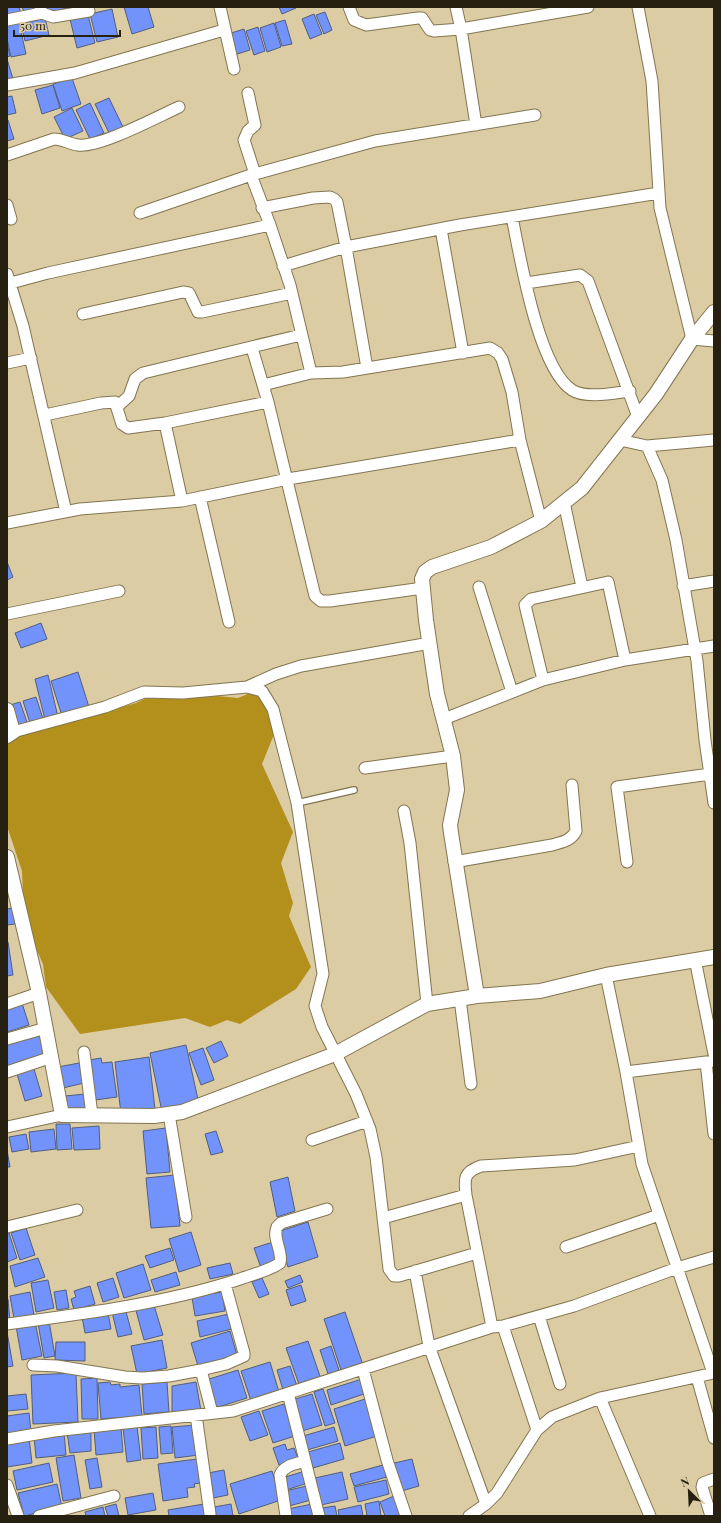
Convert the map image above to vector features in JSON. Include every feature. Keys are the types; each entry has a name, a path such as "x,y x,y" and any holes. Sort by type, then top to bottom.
{"street":[{"path":"220,7 234,69"},
{"path":"349,7 354,20 366,25 422,18 430,30 434,32 460,29 588,7"},
{"path":"456,7 476,125"},
{"path":"638,7 652,81 660,208 692,339"},
{"path":"7,20 41,10 53,17 90,10"},
{"path":"7,85 75,73 224,30"},
{"path":"248,93 255,124 248,131 244,140 262,208 270,225 292,293 311,373"},
{"path":"7,155 54,139 61,139 78,146 101,141 179,107"},
{"path":"140,213 253,175 375,141 535,116"},
{"path":"284,266 346,248 441,228 659,193"},
{"path":"262,208 313,198 330,197 334,199 339,208 367,368"},
{"path":"7,205 11,219"},
{"path":"512,216 535,321 548,354 560,376 573,391 593,395 630,391"},
{"path":"66,512 24,326 8,280 48,274 270,225"},
{"path":"441,228 463,353"},
{"path":"526,283 580,275 588,280 630,391 638,417"},
{"path":"83,314 184,292 189,293 198,312 292,293"},
{"path":"477,996 454,862 450,825 457,790 453,756 436,694 422,580 425,572 432,567 491,547 541,521 582,488 656,394 692,339 714,312"},
{"path":"118,406 129,396 135,379 138,376 301,335"},
{"path":"692,339 714,341"},
{"path":"252,348 288,479 312,589 315,596 321,601 423,588"},
{"path":"263,385 311,373 343,372 490,348 498,353 512,392 520,440 541,521"},
{"path":"7,363 31,358"},
{"path":"44,414 115,402 118,406 120,419 124,427 134,428 268,402"},
{"path":"164,423 182,501"},
{"path":"7,523 80,509 182,501 288,479 520,440"},
{"path":"620,440 647,446 714,440"},
{"path":"647,446 662,480 676,540 709,739 710,774 714,803"},
{"path":"200,497 229,622"},
{"path":"564,502 582,587"},
{"path":"683,586 714,581"},
{"path":"544,680 525,605 531,599 608,582 625,660"},
{"path":"479,587 512,692"},
{"path":"7,614 119,591"},
{"path":"7,710 10,734 105,707 144,692 183,694 247,687 276,674 301,666 430,643"},
{"path":"444,719 544,680 625,660 714,646"},
{"path":"247,687 262,691 273,709 297,803 323,974 315,1006 322,1027 356,1094 367,1121 376,1157 387,1262 391,1273 399,1276 477,1253"},
{"path":"365,768 453,756"},
{"path":"627,862 617,787 710,774"},
{"path":"454,862 552,845 565,842 573,837 576,831 572,785"},
{"path":"404,811 410,843 427,1004"},
{"path":"7,857 39,993 62,1115"},
{"path":"8,1124 62,1115 154,1116 170,1114 194,1108 335,1054 427,1004 477,996 540,991 606,975 714,957"},
{"path":"695,959 714,1054"},
{"path":"469,1516 486,1504 497,1493 537,1430 557,1414 600,1398 713,1373 642,1164 626,1072 606,975"},
{"path":"7,1004 39,993"},
{"path":"460,999 471,1084"},
{"path":"7,1039 46,1028"},
{"path":"84,1052 92,1115"},
{"path":"7,1072 52,1056"},
{"path":"626,1072 710,1062 714,1134"},
{"path":"170,1114 186,1217"},
{"path":"312,1140 367,1121"},
{"path":"537,1430 498,1326 477,1253 466,1195 465,1186 467,1174 481,1166 575,1160 639,1146"},
{"path":"383,1218 466,1195"},
{"path":"7,1324 115,1308 225,1284 266,1270 280,1263 282,1256 276,1230 281,1224 327,1209"},
{"path":"7,1227 77,1210"},
{"path":"566,1247 659,1215"},
{"path":"7,1439 54,1430 233,1411 429,1346 574,1306 677,1268 714,1257"},
{"path":"415,1271 429,1346 486,1504"},
{"path":"32,1365 63,1366 125,1377 142,1378 169,1376 231,1363 244,1356 243,1346 225,1284"},
{"path":"539,1316 560,1384"},
{"path":"363,1369 387,1460 406,1516"},
{"path":"201,1370 212,1413"},
{"path":"697,1377 714,1438"},
{"path":"288,1393 319,1516"},
{"path":"600,1398 650,1516"},
{"path":"196,1415 210,1514"},
{"path":"286,1516 280,1475 282,1470 288,1466 305,1461"},
{"path":"711,1516 702,1487 703,1484 714,1479"},
{"path":"7,1485 14,1512"},
{"path":"39,1516 114,1496"}],"lane":[{"path":"297,803 354,790"}],"shaded area":[{"path":"255,691 277,727 262,764 293,832 281,863 293,903 289,916 311,967 296,989 240,1024 227,1020 210,1027 185,1018 80,1034 46,987 43,964 24,921 22,871 7,826 7,743 9,739 136,703 146,698 161,699 217,696 238,698"}],"building":[{"path":"7,7 19,7 21,14 7,17"},
{"path":"22,7 34,7 35,9 24,12"},
{"path":"47,7 69,7 49,14"},
{"path":"124,7 148,7 154,27 132,34"},
{"path":"279,7 296,7 296,8 282,14"},
{"path":"112,9 118,37 97,42 90,14"},
{"path":"325,12 332,30 324,34 316,15"},
{"path":"314,14 322,34 310,39 302,19"},
{"path":"88,15 95,43 77,48 70,19"},
{"path":"45,18 49,35 25,41 21,24"},
{"path":"285,20 292,44 282,46 275,23"},
{"path":"19,23 26,54 11,57 7,39 7,25"},
{"path":"274,23 281,47 267,52 260,28"},
{"path":"258,27 265,51 254,55 246,31"},
{"path":"244,29 250,50 234,55 228,34"},
{"path":"7,43 10,56 7,57"},
{"path":"7,59 13,79 7,81"},
{"path":"72,78 81,104 62,111 53,84"},
{"path":"53,85 60,108 42,114 35,90"},
{"path":"12,96 16,113 7,115 7,97"},
{"path":"109,98 123,127 109,133 95,104"},
{"path":"90,103 104,133 90,139 76,110"},
{"path":"72,108 83,131 65,139 54,117"},
{"path":"8,120 14,139 7,141 7,121"},
{"path":"7,562 13,577 7,580"},
{"path":"41,623 47,639 21,648 15,633"},
{"path":"78,672 89,707 62,716 51,681"},
{"path":"48,675 58,717 45,720 35,679"},
{"path":"36,697 44,722 31,726 23,701"},
{"path":"20,702 28,725 15,730 7,706"},
{"path":"12,908 15,924 7,925 7,909"},
{"path":"8,942 13,975 7,976 7,943"},
{"path":"22,1003 29,1025 7,1032 7,1008"},
{"path":"41,1032 48,1055 7,1069 7,1044"},
{"path":"221,1041 228,1056 214,1063 206,1048"},
{"path":"186,1045 199,1104 162,1112 150,1053"},
{"path":"203,1048 214,1080 201,1085 189,1053"},
{"path":"149,1057 155,1109 121,1114 115,1062"},
{"path":"101,1058 102,1063 112,1062 117,1097 95,1100 89,1060"},
{"path":"79,1063 84,1083 63,1088 58,1067"},
{"path":"34,1069 42,1096 25,1101 17,1074"},
{"path":"85,1094 87,1110 67,1113 65,1096"},
{"path":"56,1124 70,1124 72,1149 57,1150"},
{"path":"99,1126 100,1149 74,1150 72,1128"},
{"path":"166,1128 170,1172 147,1174 143,1131"},
{"path":"54,1129 56,1149 31,1152 29,1132"},
{"path":"216,1131 223,1152 211,1155 205,1134"},
{"path":"26,1134 29,1149 12,1152 9,1137"},
{"path":"7,1150 10,1167 7,1167"},
{"path":"175,1175 180,1226 151,1228 146,1178"},
{"path":"288,1177 295,1211 277,1217 270,1182"},
{"path":"308,1222 318,1257 288,1267 277,1232"},
{"path":"26,1228 35,1255 20,1260 11,1233"},
{"path":"191,1232 201,1265 179,1272 169,1239"},
{"path":"7,1233 9,1233 17,1258 7,1262"},
{"path":"273,1242 280,1262 261,1268 254,1248"},
{"path":"170,1248 174,1260 150,1268 145,1256"},
{"path":"38,1258 45,1277 15,1287 10,1266"},
{"path":"230,1263 233,1274 210,1279 207,1268"},
{"path":"143,1264 151,1290 124,1298 116,1273"},
{"path":"176,1272 180,1285 155,1292 151,1280"},
{"path":"300,1275 303,1282 288,1288 285,1281"},
{"path":"113,1278 119,1297 103,1302 97,1283"},
{"path":"262,1278 269,1294 259,1298 252,1282"},
{"path":"48,1280 54,1308 36,1312 31,1283"},
{"path":"301,1285 306,1301 291,1306 286,1290"},
{"path":"90,1286 95,1304 74,1310 71,1299 76,1297 74,1291"},
{"path":"66,1290 69,1308 57,1310 54,1292"},
{"path":"30,1292 34,1315 14,1319 10,1296"},
{"path":"222,1292 225,1311 195,1316 192,1297"},
{"path":"8,1299 10,1321 7,1321"},
{"path":"153,1302 163,1335 144,1340 135,1307"},
{"path":"125,1308 132,1334 118,1337 112,1312"},
{"path":"345,1312 363,1365 342,1373 324,1319"},
{"path":"108,1313 111,1329 85,1333 82,1317"},
{"path":"229,1314 232,1329 200,1337 197,1321"},
{"path":"49,1321 55,1356 44,1358 38,1323"},
{"path":"35,1322 42,1356 22,1360 16,1326"},
{"path":"230,1331 237,1355 198,1366 191,1343"},
{"path":"7,1332 13,1366 7,1367"},
{"path":"162,1340 167,1368 137,1374 131,1346"},
{"path":"308,1341 321,1379 300,1387 286,1348"},
{"path":"56,1342 85,1342 85,1361 55,1360"},
{"path":"331,1346 340,1373 329,1377 320,1350"},
{"path":"270,1362 279,1392 251,1401 241,1371"},
{"path":"290,1366 297,1386 283,1390 277,1370"},
{"path":"238,1370 247,1398 215,1408 206,1380"},
{"path":"76,1373 78,1422 33,1424 31,1375"},
{"path":"97,1378 98,1419 82,1419 81,1379"},
{"path":"362,1379 367,1393 331,1405 327,1390"},
{"path":"110,1382 111,1385 120,1384 120,1387 139,1385 142,1416 101,1419 98,1383"},
{"path":"167,1382 169,1412 144,1414 142,1384"},
{"path":"196,1382 201,1411 172,1416 172,1386"},
{"path":"323,1389 335,1423 325,1426 314,1392"},
{"path":"26,1394 28,1409 7,1411 7,1396"},
{"path":"312,1394 322,1425 302,1431 292,1400"},
{"path":"365,1399 377,1436 345,1446 334,1409"},
{"path":"284,1404 295,1436 273,1443 262,1411"},
{"path":"259,1411 268,1435 250,1441 241,1417"},
{"path":"29,1413 31,1432 7,1435 7,1416"},
{"path":"196,1425 199,1455 175,1458 172,1427"},
{"path":"137,1426 141,1460 127,1462 123,1428"},
{"path":"171,1426 173,1453 161,1454 159,1427"},
{"path":"121,1427 123,1452 96,1455 94,1430"},
{"path":"156,1427 158,1458 143,1459 141,1428"},
{"path":"334,1427 338,1441 307,1450 303,1436"},
{"path":"91,1430 91,1451 70,1453 67,1432"},
{"path":"64,1432 66,1455 36,1458 34,1436"},
{"path":"29,1438 32,1463 7,1467 7,1441"},
{"path":"340,1443 344,1459 313,1468 308,1452"},
{"path":"285,1444 287,1450 294,1448 298,1458 279,1465 273,1448"},
{"path":"74,1455 81,1498 63,1501 56,1458"},
{"path":"97,1458 102,1487 90,1489 85,1460"},
{"path":"197,1459 200,1483 194,1484 195,1487 187,1488 188,1497 163,1501 158,1464"},
{"path":"412,1459 419,1486 398,1492 390,1464"},
{"path":"49,1463 53,1482 17,1490 13,1471"},
{"path":"383,1465 387,1477 354,1486 350,1474"},
{"path":"224,1470 228,1495 213,1498 208,1473"},
{"path":"272,1471 281,1500 239,1514 230,1484"},
{"path":"305,1471 308,1483 286,1490 282,1478"},
{"path":"342,1472 348,1499 321,1505 315,1478"},
{"path":"386,1480 389,1494 358,1502 354,1487"},
{"path":"57,1484 62,1507 24,1516 18,1493"},
{"path":"307,1486 311,1500 289,1506 285,1491"},
{"path":"153,1493 156,1510 128,1515 125,1498"},
{"path":"394,1496 402,1516 385,1516 380,1502"},
{"path":"379,1501 381,1516 367,1516 365,1504"},
{"path":"116,1504 119,1516 108,1516 105,1507"},
{"path":"204,1504 206,1516 169,1516 168,1510"},
{"path":"231,1504 233,1516 215,1516 214,1507"},
{"path":"312,1504 315,1516 290,1516 288,1509"},
{"path":"361,1505 363,1516 339,1516 338,1510"},
{"path":"335,1506 337,1516 322,1516 321,1508"},
{"path":"103,1507 105,1516 86,1516 85,1512"}]}
